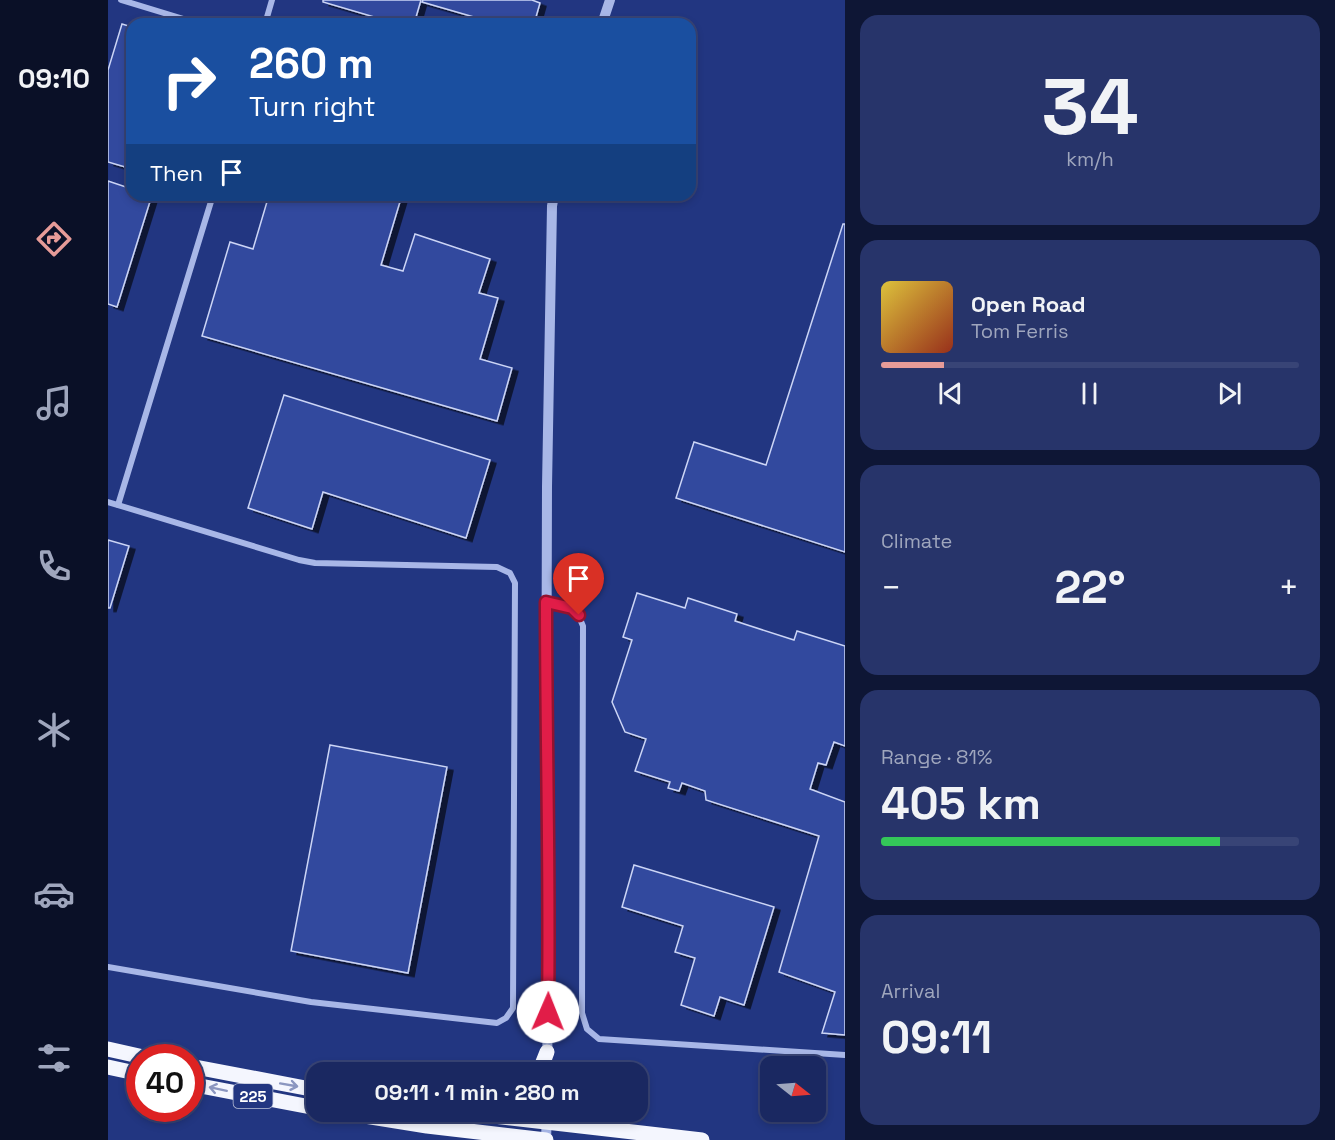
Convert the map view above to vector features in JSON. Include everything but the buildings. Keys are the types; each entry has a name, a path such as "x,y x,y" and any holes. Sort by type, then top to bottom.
{"highway":[{"path":"108,1049 126,1053"},
{"path":"108,1067 126,1071"},
{"name":"225","path":"204,1069 306,1088"},
{"name":"225","path":"204,1087 306,1105"},
{"path":"409,1122 546,1140"},
{"path":"575,1122 702,1140"},
{"path":"600,1122 614,1129"},
{"path":"472,1131 493,1140"}],"street":[{"path":"121,0 180,18"},
{"path":"267,18 273,0"},
{"path":"604,18 610,0"},
{"path":"118,505 211,201"},
{"path":"546,1062 549,931 546,820 546,602 553,201"},
{"path":"108,502 299,560 497,567 510,573 515,583 513,1008 506,1018 496,1023 311,1002 108,968"},
{"path":"546,602 572,608 579,615 583,626 582,1013 587,1029 599,1039 844,1055"},
{"path":"546,1140 547,1122"}],"route":[{"path":"548,1012 546,602 572,608 579,615"}]}
